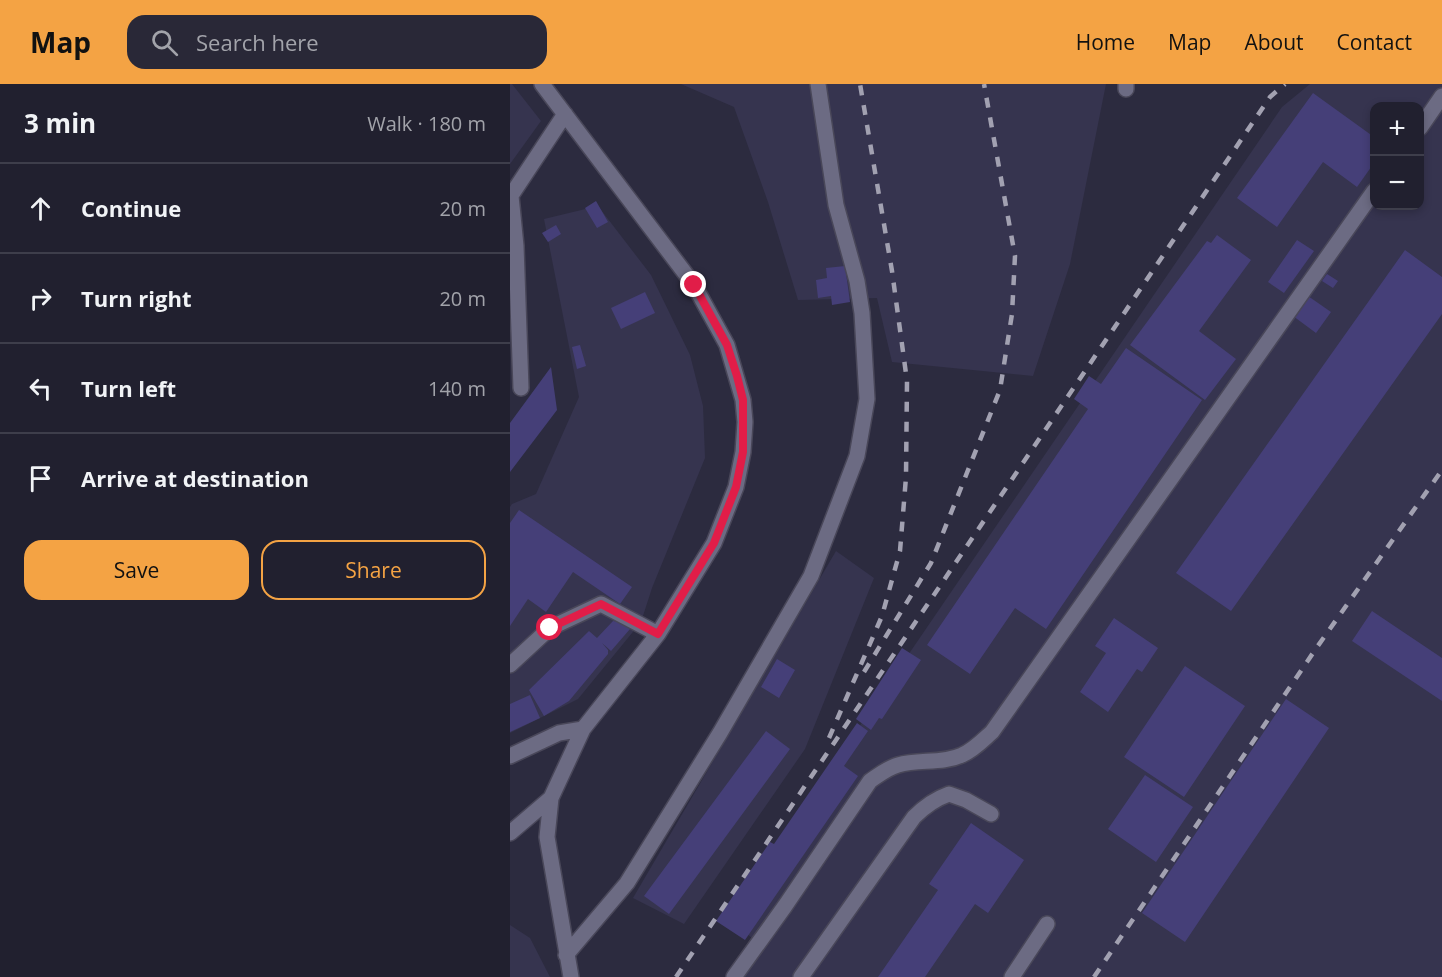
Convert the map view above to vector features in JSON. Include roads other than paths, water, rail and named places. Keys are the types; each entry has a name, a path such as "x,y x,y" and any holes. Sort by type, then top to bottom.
{"street":[{"path":"542,84 694,285 727,345 743,400 743,452 736,487 714,543 658,634 583,729 551,798 547,837 570,977"},
{"path":"566,955 627,883 720,733 812,576 857,456 867,399 862,313 857,281 836,205 818,84"},
{"path":"1424,121 1442,96"},
{"path":"520,388 514,226 510,197 566,114"},
{"path":"734,977 870,782 886,770 900,765 930,763 962,755 992,732 1370,197"},
{"path":"510,665 550,628 601,604 658,634"},
{"path":"510,756 559,733 583,729"},
{"path":"801,977 914,817 924,808 935,799 949,794 966,800 991,814"},
{"path":"510,833 551,798"},
{"path":"1012,977 1047,924"}],"railway":[{"path":"829,738 882,616 900,551 906,477 907,381 892,271 860,84"},
{"path":"864,672 931,563 1000,390 1012,314 1015,256 984,84"},
{"path":"676,977 1270,97 1285,84"},
{"path":"1094,977 1315,650 1442,470"}]}
